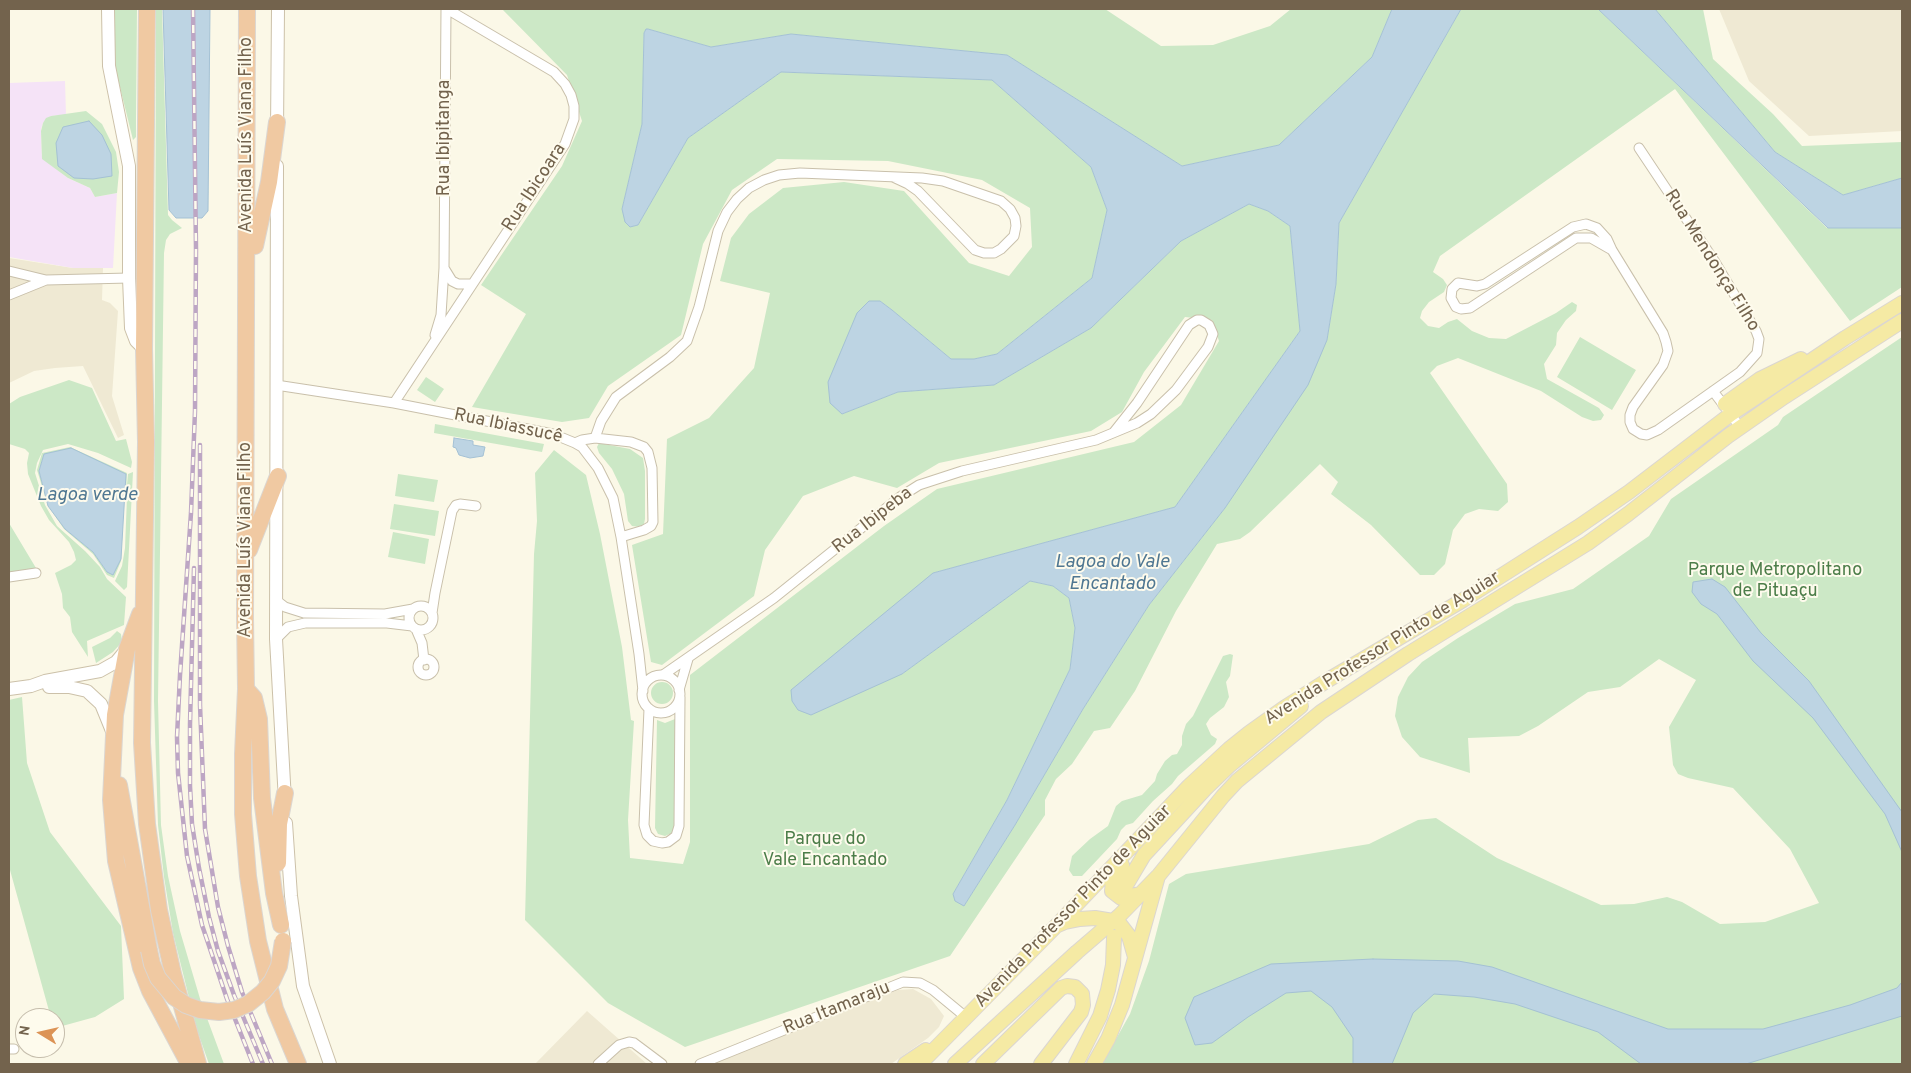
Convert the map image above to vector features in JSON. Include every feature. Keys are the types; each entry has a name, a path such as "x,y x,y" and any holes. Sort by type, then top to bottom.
{"highway":[{"path":"147,9 144,349 146,442 142,743 146,824 160,910 173,974 198,1064"},
{"name":"Avenida Luís Viana Filho","path":"248,9 246,689 243,806 248,876 258,941 275,1009 298,1064"},
{"path":"247,295 258,226 269,182 278,122"},
{"path":"246,559 278,476"},
{"path":"143,605 127,649 118,694 111,800 115,854 141,968 150,991 189,1064"},
{"path":"246,689 254,698 259,719 265,824 274,893 282,933"},
{"path":"114,763 152,964 158,978 174,997 186,1005 200,1010 219,1012 234,1010 248,1004 263,992 272,981 279,966 282,933 278,855 279,824 285,793"}],"main road":[{"path":"108,9 109,66 129,166 129,278 133,334 136,341 144,349"},
{"name":"Avenida Luís Viana Filho","path":"278,9 276,639 291,896 302,978 330,1064"},
{"name":"Avenida Professor Pinto de Aguiar","path":"920,1064 1057,926 1189,786 1229,749 1284,708 1463,600 1623,497 1728,409 1902,303"},
{"name":"Avenida Professor Pinto de Aguiar","path":"955,1064 1077,952 1114,921 1159,875 1237,781 1321,712 1408,654 1588,542 1628,514 1740,427 1902,321"},
{"path":"1728,409 1738,395 1769,374 1845,338"},
{"path":"32,686 45,681 100,671 116,662 127,649"},
{"path":"1125,887 1144,855 1204,789 1328,680"},
{"path":"9,689 32,686 69,687 87,691 101,704 114,736"},
{"path":"1132,847 1115,876 1111,887 1112,891 1120,898 1140,894"},
{"path":"1094,1064 1108,1039 1122,1005 1159,875"},
{"path":"1057,926 1080,919 1095,918 1114,921 1129,936 1136,960"},
{"path":"1077,952 1086,937 1088,928 1085,920 1080,919"},
{"path":"1076,1064 1100,1016 1108,990 1113,965 1114,937"},
{"path":"982,1064 1061,988 1067,986 1075,987 1082,994 1083,1005 1081,1012 1041,1064"},
{"path":"905,1064 948,1037"}],"street":[{"name":"Rua Ibipitanga","path":"431,347 441,315 444,268 446,9"},
{"name":"Rua Ibicoara","path":"394,403 565,144 571,130 574,106 571,95 565,84 554,72 446,9"},
{"name":"Rua Mendonça Filho","path":"1612,250 1663,333 1666,342 1668,351 1663,365 1633,407 1630,422 1633,429 1640,434 1653,433 1740,372 1757,353 1759,339 1715,262 1639,148"},
{"path":"595,438 608,408 616,397 670,357 687,341 700,307 718,231 732,206 749,188 764,180 779,175 800,173 922,178 943,181 1001,201 1010,209 1015,218 1014,236 994,253 984,253 975,250 918,190 893,177"},
{"path":"1580,224 1591,225 1597,228 1604,235 1612,250 1591,238 1576,238 1470,308 1460,309 1456,307 1451,298 1452,289 1458,283 1477,286 1485,284 1580,224"},
{"path":"444,268 452,281 458,284 472,284"},
{"path":"9,271 46,280 129,278"},
{"path":"9,295 46,280"},
{"name":"Rua Ibipeba","path":"663,675 774,598 900,497 919,485 962,471 1096,440 1114,432 1151,414 1170,397 1211,340 1213,334 1209,325 1197,320 1189,325 1137,403 1114,432"},
{"path":"1728,380 1738,395"},
{"name":"Rua Ibiassucê","path":"276,385 394,403 553,434 575,443 589,454 606,482 613,498 621,537 643,691"},
{"path":"1713,391 1740,427"},
{"path":"575,443 595,438 638,444 648,452 651,459 651,526 621,537"},
{"path":"422,643 432,622 435,593 453,508 460,504 476,506"},
{"path":"9,577 36,573"},
{"path":"424,660 422,643 409,616 435,593"},
{"path":"276,600 285,607 304,613 385,614 427,608 432,614"},
{"path":"276,639 288,627 305,623 387,623 424,630 428,628"},
{"name":"Rua Ibiassucê","path":"639,654 644,668 652,678"},
{"path":"649,708 644,825 647,835 654,841 662,843 668,842 676,836 679,826 680,694 673,680 663,675 652,678 644,686 643,691 645,704 654,712 665,712 675,707 680,694 688,659"},
{"name":"Rua Itamaraju","path":"700,1064 903,982 920,983 934,990 967,1018"},
{"path":"598,1064 619,1045 629,1042 634,1043 662,1064"}],"shaded area":[{"path":"1719,9 1902,9 1902,131 1809,136 1749,81"},
{"path":"65,81 66,115 51,116 43,123 41,129 42,158 68,178 90,188 95,197 117,193 113,268 73,268 9,257 9,83"},
{"path":"9,258 73,268 103,268 102,300 110,303 118,311 112,396 124,435 118,438 83,366 34,371 9,383"},
{"path":"913,989 931,999 944,1016 939,1027 928,1038 891,1064 710,1064 898,990"},
{"path":"587,1011 647,1064 535,1064"}],"green space":[{"path":"114,9 137,9 136,137 133,140 115,67"},
{"path":"156,9 162,9 168,215 182,228 170,234 166,240 164,253 158,701 161,825 168,876 180,931 201,1002 224,1064 209,1064 197,1030 173,933 158,825 154,701"},
{"name":"Parque do Vale Encantado","path":"502,9 1105,9 1161,46 1213,45 1270,26 1291,9 1392,9 1372,57 1279,145 1182,166 1007,55 791,34 711,47 648,29 644,32 642,124 622,209 630,227 638,225 688,138 781,72 992,80 1091,167 1107,210 1092,278 997,354 974,359 951,359 880,301 842,414 898,392 994,385 1091,328 1181,241 1249,204 1268,211 1290,226 1300,331 1175,507 933,573 902,674 1030,581 1053,586 1069,598 1075,628 1070,669 1007,800 953,894 964,906 1015,825 1083,709 1149,605 1225,508 1327,340 1336,284 1339,223 1461,9 1598,9 1827,228 1902,228 1902,287 1850,321 1675,89 1440,256 1433,272 1443,279 1447,285 1444,292 1429,302 1422,311 1420,318 1428,326 1439,328 1457,319 1472,331 1489,338 1506,339 1556,313 1572,302 1577,305 1576,311 1566,320 1557,333 1556,345 1544,364 1547,379 1599,408 1604,415 1601,420 1593,421 1582,417 1541,391 1458,358 1437,366 1430,373 1507,484 1508,502 1498,511 1479,509 1465,514 1453,530 1445,564 1434,575 1420,575 1371,525 1331,494 1338,482 1320,464 1250,532 1240,539 1217,544 1176,611 1135,691 1110,728 1094,731 1072,764 1056,779 1045,800 1045,815 950,956 685,1047 608,1003 525,920 534,554 537,521 535,473 554,450 586,475 600,534 622,647 631,720 634,721 628,820 630,858 683,864 690,842 690,675 884,526 937,489 1134,442 1181,405 1219,341 1212,320 1185,317 1144,372 1122,412 1091,431 939,463 897,488 854,476 803,496 765,550 754,596 662,665 651,662 632,545 663,534 667,439 709,418 754,368 770,293 720,281 731,238 749,214 783,188 844,182 904,191 969,263 1009,276 1032,247 1030,208 982,180 888,161 777,159 732,190 703,244 681,335 608,386 589,418 562,422 472,407 526,314 481,285 562,166 582,121 567,75"},
{"path":"1655,9 1703,9 1713,59 1773,114 1802,146 1902,142 1902,178 1843,195 1775,152"},
{"path":"86,111 102,124 116,152 119,172 117,193 95,197 90,188 68,178 42,159 41,131 46,118"},
{"path":"1580,337 1636,370 1612,410 1557,377"},
{"name":"Parque Metropolitano de Pituaçu","path":"1902,337 1902,1064 1102,1064 1130,1014 1149,961 1169,884 1186,874 1369,844 1418,820 1436,818 1497,858 1601,905 1634,904 1667,897 1682,902 1720,924 1765,922 1819,903 1790,849 1733,788 1678,774 1673,765 1669,727 1696,680 1659,659 1620,687 1588,692 1538,726 1519,736 1468,738 1470,773 1420,757 1402,737 1395,716 1398,697 1408,677 1422,662 1515,604 1573,589 1649,536 1671,499 1778,425 1783,417"},
{"path":"426,377 444,389 435,402 417,390"},
{"path":"69,380 92,388 116,441 126,439 132,462 131,468 98,453 68,444 43,450 37,463 35,473 45,505 57,526 85,551 100,567 107,579 126,597 124,625 87,641 88,657 72,632 70,617 63,608 62,594 55,573 71,565 76,560 74,552 69,542 49,520 41,506 28,474 27,463 29,453 25,449 9,444 9,404 20,397"},
{"path":"435,424 544,444 542,452 434,433"},
{"path":"599,443 630,449 643,458 645,471 645,519 641,527 632,526 628,521 624,494 612,469 599,453 597,447"},
{"path":"70,447 127,473 126,495 128,474 133,472 127,587 124,590 115,581 122,566 125,548 127,497 124,502 121,561 114,578 107,575 93,554 64,529 48,506 37,470 42,453","holes":["44,455 126,474 125,496 107,572 93,552 65,529 48,506 39,471"]},
{"path":"398,474 438,480 434,502 395,496"},
{"path":"394,504 439,511 435,536 390,529"},
{"path":"9,523 36,568 9,573"},
{"path":"393,532 429,539 425,564 388,557"},
{"path":"117,631 121,634 122,642 113,652 96,663 92,647 110,638"},
{"path":"1233,655 1230,676 1226,682 1229,697 1224,707 1210,718 1206,724 1211,735 1217,739 1215,744 1178,776 1133,823 1126,825 1121,830 1117,839 1082,876 1073,876 1069,870 1072,856 1090,839 1108,826 1116,806 1122,801 1142,795 1155,781 1165,761 1172,755 1177,754 1182,745 1182,736 1186,724 1193,716 1223,656"},
{"path":"662,682 670,685 673,693 670,701 662,704 654,701 651,693 654,685"},
{"path":"22,697 27,763 50,832 121,926 124,999 95,1017 65,1025 65,1008 48,1008 9,871 9,700"},
{"path":"675,719 677,826 672,833 665,836 658,834 655,828 657,720 665,723"}],"water":[{"path":"163,9 210,9 208,211 202,218 176,218 169,210"},
{"name":"Lagoa do Vale Encantado","path":"1392,9 1461,9 1339,223 1336,284 1327,340 1308,385 1225,508 1149,605 1083,709 1015,825 964,906 955,901 953,894 1007,800 1070,669 1075,628 1069,598 1053,586 1030,581 902,674 811,715 798,710 792,701 791,690 933,573 1175,507 1300,331 1290,226 1268,211 1249,204 1181,241 1091,328 994,385 898,392 842,414 830,403 828,382 857,313 869,301 880,301 951,359 974,359 997,354 1092,278 1107,210 1091,167 992,80 781,72 688,138 638,225 630,227 625,222 622,209 642,124 644,33 648,29 711,47 791,34 1007,55 1182,166 1279,145 1372,57"},
{"path":"1598,9 1655,9 1775,152 1843,195 1902,178 1902,228 1828,228"},
{"path":"89,121 102,135 111,154 112,176 93,179 74,178 58,166 56,143 63,127"},
{"path":"454,438 473,441 473,445 485,447 483,456 470,458 459,455 456,448 453,447"},
{"name":"Lagoa verde","path":"71,448 126,474 121,559 113,575 107,572 93,552 65,529 48,506 39,471 44,454"},
{"path":"1712,579 1725,587 1761,633 1809,681 1902,812 1902,852 1885,814 1813,718 1753,661 1717,614 1701,604 1692,592 1693,582"},
{"path":"1373,959 1458,961 1492,967 1668,1029 1763,1029 1850,1005 1897,988 1902,982 1902,1016 1746,1064 1641,1064 1598,1032 1515,1004 1474,997 1434,994 1413,1013 1392,1064 1353,1064 1353,1038 1332,1007 1311,991 1286,993 1212,1043 1195,1045 1185,1018 1194,997 1271,964"}],"railway":[{"path":"193,9 196,249 195,411 191,513 177,737 178,773 187,856 202,925 227,999 253,1064"},
{"path":"200,445 200,705 205,829 218,907 228,946 242,992 272,1064"},
{"path":"194,568 190,724 192,824 209,917 218,951 263,1064"}]}
